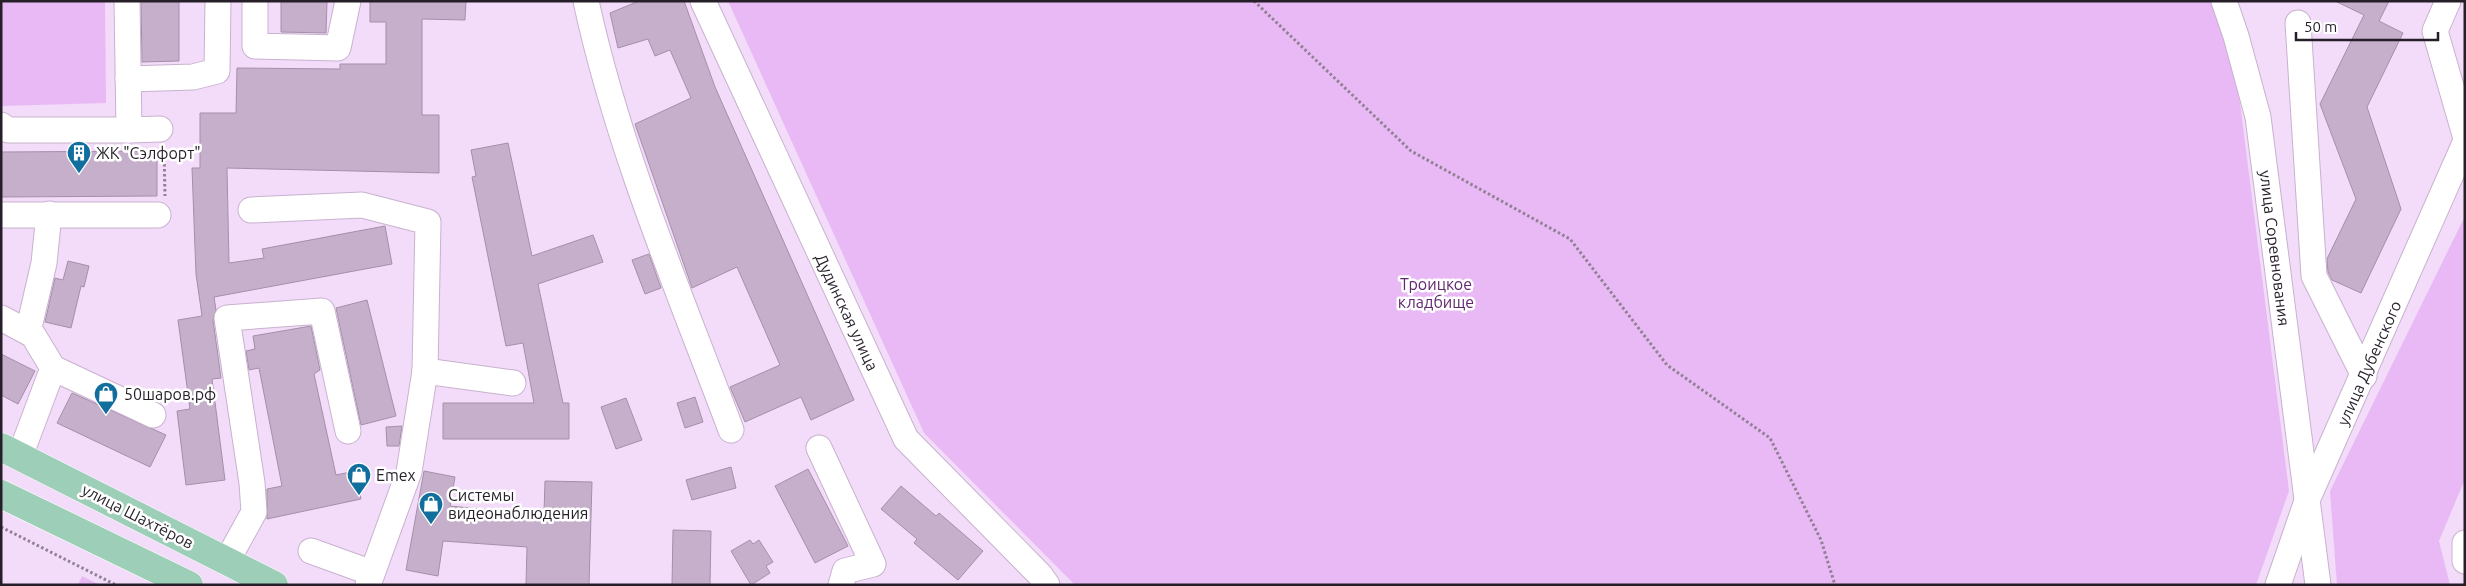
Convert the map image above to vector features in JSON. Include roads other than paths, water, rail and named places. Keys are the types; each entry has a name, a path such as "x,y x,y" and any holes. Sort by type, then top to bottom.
{"main road":[{"name":"улица Шахтёров","path":"11,452 274,585"},
{"path":"1,494 189,585"}],"street":[{"path":"128,1 128,130"},
{"path":"128,79 193,77 217,71 218,1"},
{"path":"255,1 255,46 338,48 348,1"},
{"path":"586,1 600,65 616,121 731,430"},
{"name":"Дудинская улица","path":"702,1 906,439 1040,575 1047,585"},
{"name":"улица Соревнования","path":"2224,1 2236,36 2258,117 2318,585"},
{"path":"2448,1 2435,31 2465,135"},
{"path":"2298,23 2314,276 2364,376"},
{"path":"1,125 8,130 160,129"},
{"name":"улица Дубенского","path":"2278,585 2308,498 2364,376 2465,142"},
{"path":"251,210 362,205 428,222 425,371 409,472 370,579 311,551"},
{"path":"28,332 44,263 49,214"},
{"path":"1,215 158,215"},
{"path":"227,561 254,512 252,483 227,318 322,311 348,432"},
{"path":"1,318 33,335 53,368 153,415"},
{"path":"11,452 53,368"},
{"path":"425,371 513,383"},
{"path":"819,448 873,564 845,571 841,585"},
{"path":"2465,543 2465,561"}],"place":[{"name":"ЖК \"Сэлфорт\"","path":"79,174"},
{"name":"50шаров.рф","path":"106,415"},
{"name":"Emex","path":"359,496"},
{"name":"Системы видеонаблюдения","path":"431,525"}],"park label":[{"name":"Троицкое кладбище","path":"1436,293"}]}
